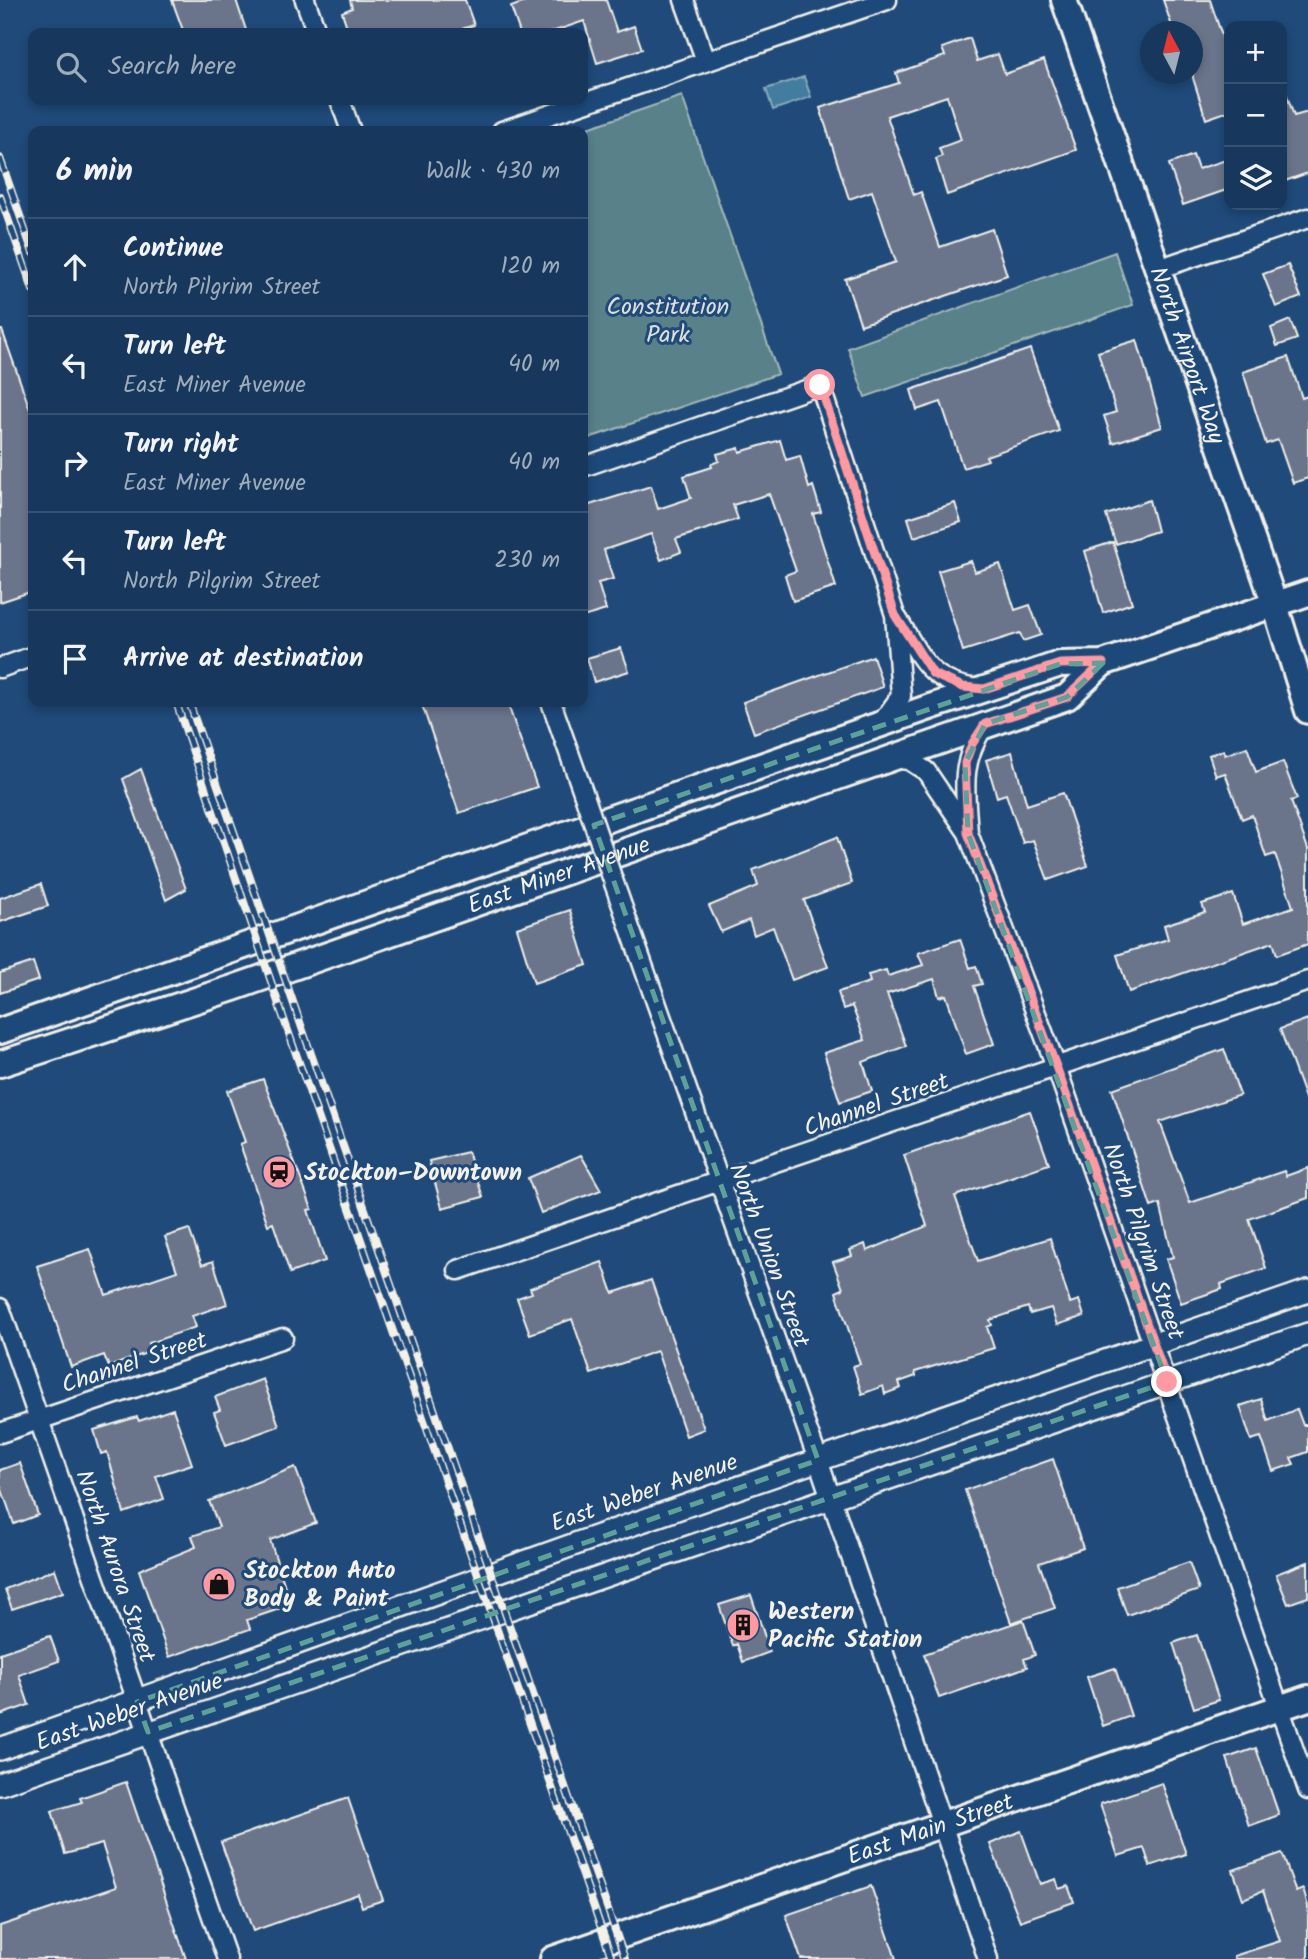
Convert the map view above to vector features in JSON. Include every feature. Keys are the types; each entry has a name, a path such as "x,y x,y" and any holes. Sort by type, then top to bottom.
{"main road":[{"name":"North Airport Way","path":"1064,0 1275,605 1308,711"},
{"name":"East Miner Avenue","path":"0,1031 984,689 1060,664 1103,663 1308,593"},
{"name":"East Miner Avenue","path":"0,1064 244,985 1067,697 1103,663"},
{"name":"East Main Street","path":"553,1959 1308,1698"}],"street":[{"path":"305,0 315,28"},
{"path":"684,0 706,61"},
{"path":"588,101 887,0"},
{"path":"342,105 349,126"},
{"path":"517,126 578,105"},
{"path":"1158,269 1308,218"},
{"path":"588,465 820,385 895,615 901,696 880,725"},
{"path":"895,615 933,674 963,687 984,689"},
{"path":"0,668 28,658"},
{"name":"North Union Street","path":"553,707 818,1460 988,1959"},
{"name":"North Pilgrim Street","path":"968,833 965,763 972,744 985,724"},
{"name":"North Pilgrim Street","path":"890,757 909,760 924,769 936,781 968,833 1057,1069 1308,1790"},
{"name":"Channel Street","path":"458,1270 1057,1069 1308,981"},
{"name":"East Weber Avenue","path":"0,1749 818,1460 1308,1291"},
{"name":"North Aurora Street","path":"0,1308 227,1959"},
{"name":"East Weber Avenue","path":"0,1784 1308,1334"},
{"name":"Channel Street","path":"0,1433 283,1338"}],"highlighted area":[{"path":"1103,663 1067,697 985,724 965,763 968,833 1167,1382 148,1732 137,1702 818,1460 594,825 1060,664"}],"green space":[{"name":"Constitution Park","path":"682,96 778,374 588,438 588,128"},
{"path":"1115,252 1133,305 865,397 848,348"}],"water":[{"path":"804,77 811,97 773,110 766,89"}],"building":[{"path":"172,0 236,0 245,28 182,28"},
{"path":"350,0 465,0 474,25 465,28 347,28 342,12 352,8"},
{"path":"530,0 606,0 617,32 634,26 642,49 597,63 584,21 564,28 518,28 511,7"},
{"path":"1163,0 1210,0 1224,42 1224,113 1206,119 1195,84 1203,84 1203,21 1170,21"},
{"path":"970,38 977,61 998,54 1005,74 1044,60 1076,150 947,195 936,159 942,156 939,148 961,140 947,96 887,116 914,195 921,192 940,247 992,229 1007,275 861,325 845,279 896,262 872,191 849,199 820,108 899,83 896,73 945,56 942,48"},
{"path":"1287,96 1294,116 1308,112 1308,173 1287,180"},
{"path":"1193,155 1198,169 1224,161 1224,191 1183,205 1169,164"},
{"path":"1288,265 1301,297 1276,307 1263,274"},
{"path":"1290,320 1297,339 1277,346 1271,328"},
{"path":"2,330 28,404 28,593 0,602"},
{"path":"1137,340 1162,427 1113,443 1104,416 1116,412 1098,352"},
{"path":"1030,349 1059,431 986,456 988,460 963,468 941,402 917,410 911,390"},
{"path":"1288,357 1302,398 1308,396 1308,478 1293,483 1278,440 1266,444 1243,372"},
{"path":"780,440 786,460 800,456 809,488 813,486 821,512 813,514 836,587 793,601 785,575 796,571 769,494 733,505 738,519 676,539 681,552 661,560 651,534 604,550 613,579 598,583 606,610 588,615 588,505 651,486 658,509 691,498 684,476 712,467 711,464 719,461 717,454 739,448 740,452"},
{"path":"1149,500 1157,531 1116,544 1106,515"},
{"path":"955,503 961,522 914,537 908,518"},
{"path":"1113,542 1132,603 1103,613 1085,551"},
{"path":"971,561 975,572 1000,564 1015,610 1030,605 1041,635 1023,641 1020,633 963,651 938,571"},
{"path":"621,648 629,671 594,682 588,658"},
{"path":"873,656 883,687 754,733 743,702"},
{"path":"423,707 509,707 537,787 459,813"},
{"path":"1247,747 1256,772 1283,762 1297,799 1291,801 1308,849 1308,944 1277,955 1273,942 1129,992 1117,955 1168,939 1164,925 1205,912 1202,904 1233,894 1243,924 1293,907 1275,854 1266,857 1252,815 1242,819 1225,773 1216,776 1209,755 1224,750 1225,755"},
{"path":"1012,752 1027,805 1063,793 1088,866 1048,880 1033,840 1023,843 1006,794 997,797 986,760"},
{"path":"141,769 186,889 166,900 123,779"},
{"path":"837,837 852,883 804,900 828,967 792,980 773,927 754,935 749,920 721,932 709,906 758,886 753,870"},
{"path":"41,884 48,906 0,922 0,898"},
{"path":"570,910 587,965 534,983 517,928"},
{"path":"960,939 970,968 976,966 982,984 974,986 994,1044 966,1054 946,995 939,997 934,979 887,994 906,1046 863,1062 872,1091 840,1102 824,1053 865,1040 852,1006 843,1009 838,992 870,982 868,975 886,970 888,976 923,965 918,953"},
{"path":"33,962 39,980 0,993 0,973"},
{"path":"1308,1019 1308,1101 1306,1101 1280,1029"},
{"path":"1224,1049 1240,1095 1160,1122 1190,1203 1284,1171 1286,1176 1308,1168 1308,1198 1249,1219 1266,1268 1221,1284 1222,1289 1181,1303 1166,1259 1173,1257 1160,1204 1151,1207 1112,1089"},
{"path":"263,1079 312,1209 308,1210 325,1261 290,1273 273,1223 268,1225 240,1144 245,1142 227,1091"},
{"path":"1030,1111 1049,1164 955,1196 978,1261 1050,1238 1070,1303 1079,1300 1084,1316 1057,1325 1051,1308 1030,1314 1028,1307 990,1320 992,1325 987,1327 994,1348 915,1372 916,1376 899,1382 901,1388 885,1394 883,1386 862,1394 853,1366 860,1364 836,1292 843,1289 833,1262 852,1256 850,1250 865,1244 867,1251 927,1226 904,1155"},
{"path":"468,1152 483,1197 442,1208 429,1161"},
{"path":"581,1155 601,1190 541,1213 528,1178"},
{"path":"189,1229 202,1265 213,1261 227,1304 192,1316 196,1327 149,1343 152,1351 109,1367 104,1355 71,1367 37,1266 90,1249 106,1295 177,1271 165,1237"},
{"path":"602,1262 613,1293 651,1280 704,1429 686,1436 657,1351 591,1374 572,1319 530,1334 517,1298 532,1293 530,1288"},
{"path":"263,1379 279,1426 226,1445 214,1412 220,1410 215,1397"},
{"path":"1261,1399 1268,1421 1297,1409 1303,1425 1308,1425 1308,1452 1291,1458 1294,1464 1273,1471 1261,1437 1251,1440 1240,1406"},
{"path":"173,1409 192,1464 156,1476 164,1499 124,1513 107,1452 101,1454 94,1430 137,1417 139,1421"},
{"path":"1053,1459 1083,1548 1039,1563 1055,1608 1011,1623 965,1490"},
{"path":"20,1463 38,1515 14,1524 0,1484 0,1470"},
{"path":"295,1467 316,1523 270,1540 291,1605 247,1620 250,1629 169,1657 139,1570 196,1547 192,1536 219,1527 209,1501"},
{"path":"1189,1562 1199,1590 1127,1615 1117,1587"},
{"path":"1308,1562 1308,1597 1288,1604 1276,1574"},
{"path":"55,1569 63,1592 12,1609 5,1589"},
{"name":"Western Pacific Station","path":"751,1595 770,1652 743,1662 737,1644 733,1646 719,1605"},
{"path":"1023,1620 1035,1655 1024,1659 1027,1667 939,1698 924,1654"},
{"path":"1197,1635 1219,1700 1194,1708 1173,1643"},
{"path":"50,1636 59,1661 19,1675 29,1705 0,1715 0,1653"},
{"path":"1115,1668 1131,1716 1103,1726 1087,1677"},
{"path":"1256,1748 1279,1815 1249,1826 1227,1758"},
{"path":"126,1782 186,1959 0,1959 0,1926 116,1887 102,1844 65,1854 52,1811 82,1802 80,1798"},
{"path":"1162,1783 1186,1854 1150,1866 1144,1848 1118,1856 1100,1804"},
{"path":"348,1798 383,1900 362,1907 358,1894 253,1931 221,1842"},
{"path":"1021,1831 1040,1884 1056,1879 1059,1889 1068,1886 1074,1902 1020,1921 990,1844"},
{"path":"1282,1853 1296,1892 1303,1889 1308,1906 1308,1959 1234,1959 1234,1956 1280,1941 1263,1891 1243,1899 1233,1870"},
{"path":"871,1886 896,1959 801,1959 786,1915"}],"railway":[{"path":"0,158 28,239"},
{"path":"0,196 28,276"},
{"path":"178,707 612,1959"},
{"path":"191,707 625,1959"}],"place":[{"name":"Stockton–Downtown","path":"279,1172"},
{"name":"Stockton Auto Body & Paint","path":"219,1584"},
{"name":"Western Pacific Station","path":"743,1625"}],"route":[{"path":"820,385 895,615 923,664 933,674 963,687 984,689 1060,664 1103,663 1067,697 985,724 972,744 965,763 968,833 1057,1069 1167,1382"}]}
